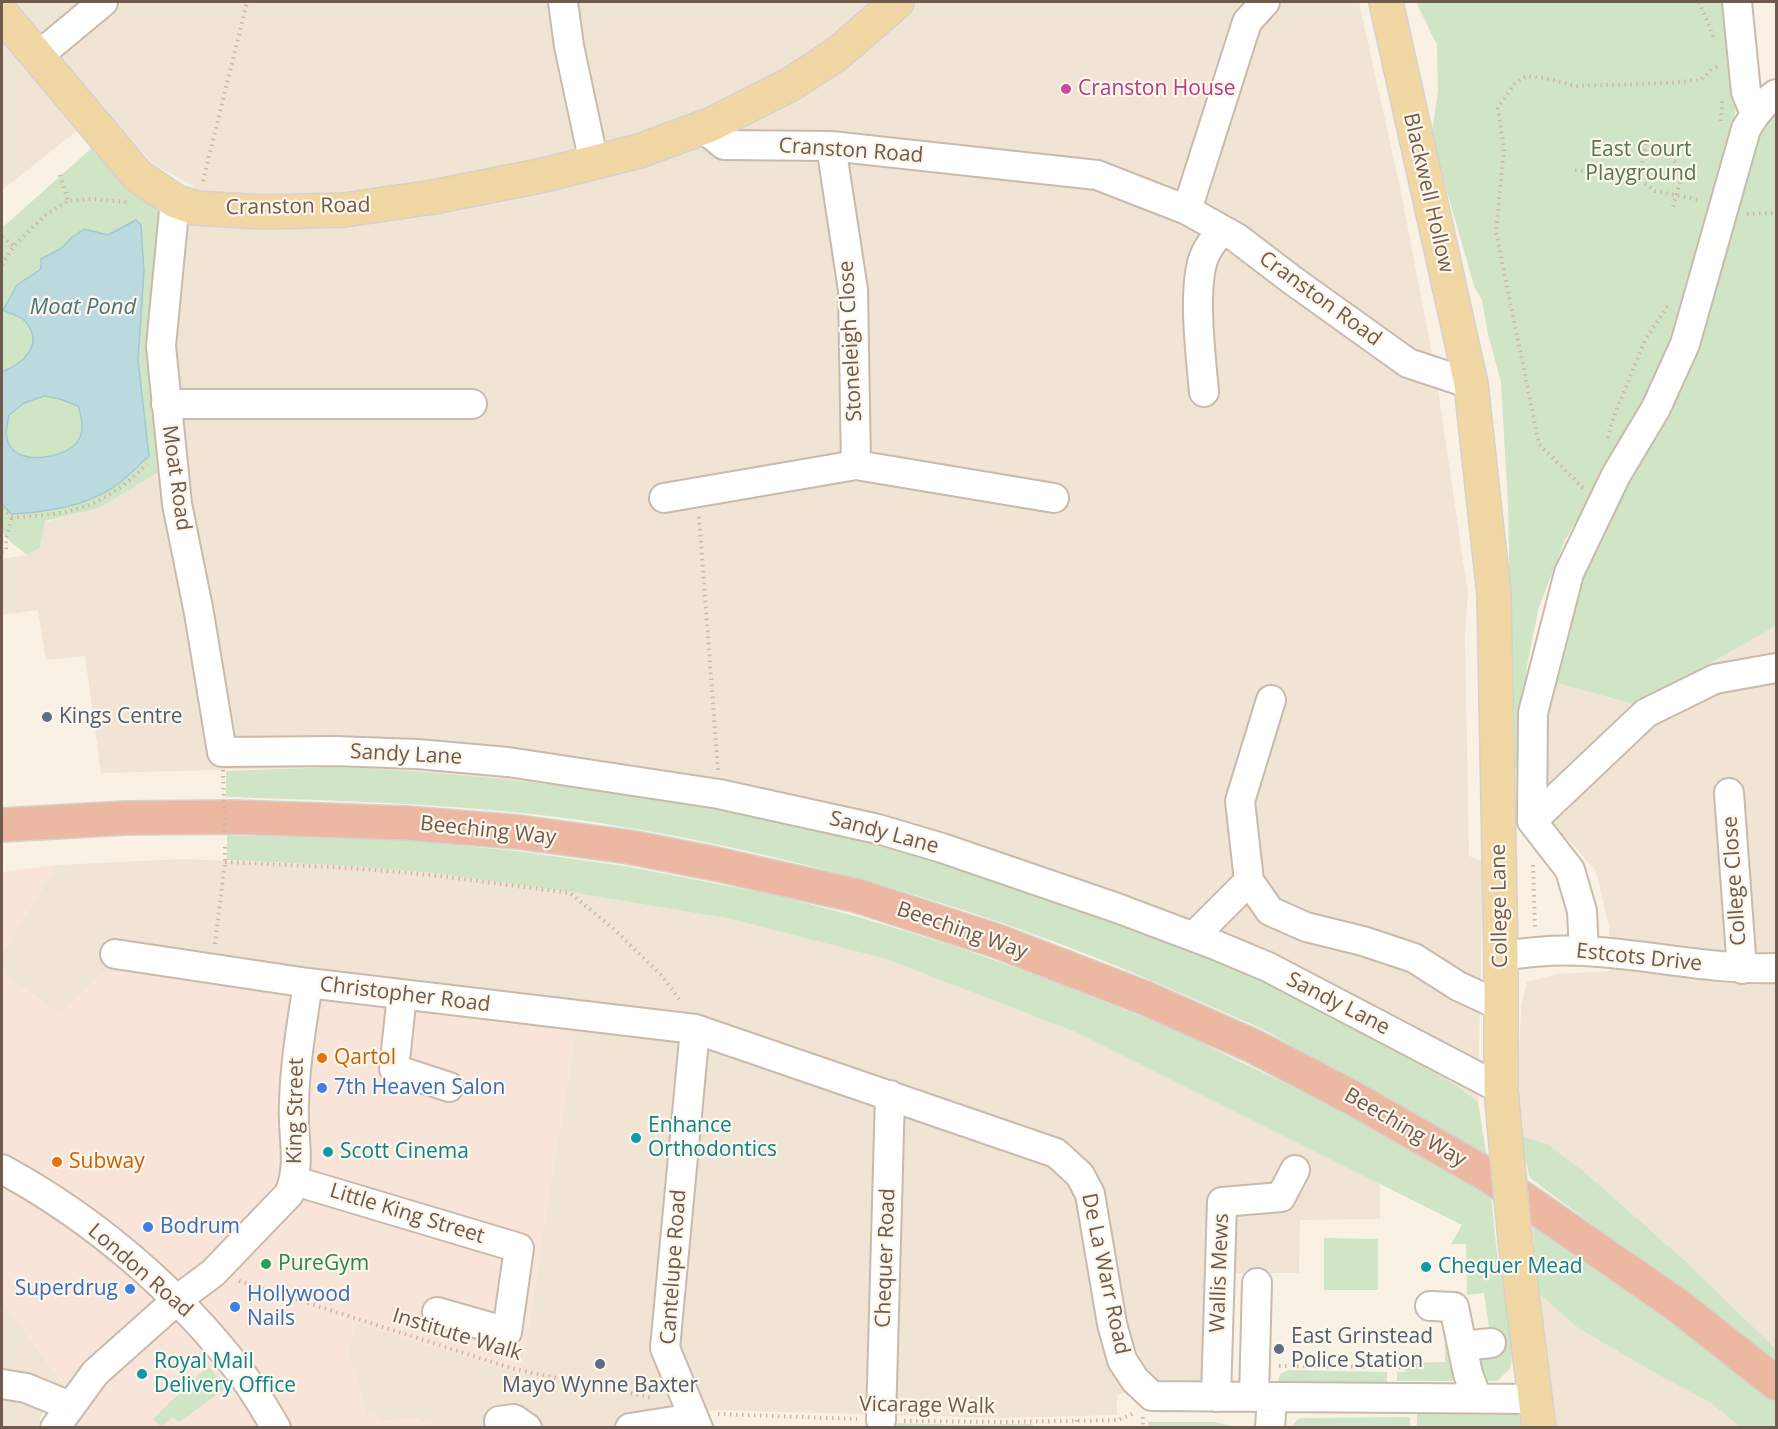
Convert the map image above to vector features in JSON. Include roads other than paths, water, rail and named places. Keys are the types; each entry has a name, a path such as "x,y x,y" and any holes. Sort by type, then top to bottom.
{"highway":[{"name":"Beeching Way","path":"2,825 125,818 234,817 406,824 518,832 629,847 858,896 997,940 1144,998 1253,1046 1353,1098 1486,1174 1534,1206 1677,1305 1776,1383"},
{"name":"Beeching Way","path":"2,830 38,824"}],"main road":[{"path":"710,125 790,84 837,54 897,2"},
{"name":"Blackwell Hollow","path":"1386,2 1471,384"},
{"path":"2,14 138,176 185,204"},
{"name":"Cranston Road","path":"185,204 262,212 344,210 444,195 594,163 639,151 710,125"},
{"name":"College Lane","path":"1471,384 1494,595 1501,956 1501,1089 1515,1240 1536,1413"}],"street":[{"path":"38,56 103,2"},
{"path":"563,2 569,46 594,163"},
{"path":"1187,210 1247,22 1265,2"},
{"path":"1737,2 1746,92 1755,114"},
{"path":"1532,821 1533,713 1569,573 1616,475 1656,408 1685,344 1746,129 1766,101 1776,94"},
{"name":"Cranston Road","path":"710,125 713,136 724,145 831,146 1097,175 1187,210 1237,238 1408,363 1471,384"},
{"name":"Stoneleigh Close","path":"831,146 853,290 856,465"},
{"name":"Moat Road","path":"185,204 160,346 177,504 199,613 222,761"},
{"path":"1204,392 1199,319 1200,279 1203,260 1209,246 1222,230"},
{"path":"166,404 472,404"},
{"path":"664,498 856,465 1054,498"},
{"name":"College Lane","path":"1584,951 1582,911 1570,870 1532,821 1646,713 1715,679 1776,668"},
{"path":"1271,699 1240,801 1249,881 1270,911 1306,927 1363,941 1414,958 1458,986 1501,1006"},
{"name":"Sandy Lane","path":"222,761 334,751 417,754 508,762 719,794 878,829 953,852 1194,936 1268,967 1501,1089"},
{"name":"College Close","path":"1729,793 1742,969"},
{"path":"1194,936 1249,881"},
{"name":"Estcots Drive","path":"1501,956 1536,951 1584,951 1742,969 1776,968"},
{"name":"Christopher Road","path":"115,954 308,983 695,1029"},
{"name":"King Street","path":"62,1417 95,1373 178,1299 213,1273 289,1194 295,1181 296,1167 293,1106 297,1050 308,983"},
{"path":"402,995 394,1069 449,1087"},
{"name":"De La Warr Road","path":"695,1029 1056,1153 1080,1175 1090,1194 1112,1324 1122,1360 1136,1380 1152,1396 1216,1396"},
{"name":"Cantelupe Road","path":"695,1029 665,1348 696,1423"},
{"name":"Chequer Road","path":"881,1420 890,1095"},
{"name":"London Road","path":"2,1169 84,1220 178,1299 242,1374 276,1428"},
{"name":"Wallis Mews","path":"1216,1396 1222,1202 1281,1197 1295,1170"},
{"name":"Little King Street","path":"295,1181 519,1248 507,1332 437,1312"},
{"path":"1257,1283 1263,1397 1270,1428"},
{"path":"1430,1306 1454,1307 1468,1374 1477,1398"},
{"path":"1463,1346 1491,1343"},
{"path":"2,1384 26,1388 62,1417"},
{"path":"1216,1396 1477,1398 1536,1413"},
{"path":"499,1421 514,1419 527,1428"},
{"path":"630,1428 696,1423"}],"water":[{"name":"Moat Pond","path":"136,220 141,225 144,271 138,360 149,456 128,476 102,494 77,504 51,510 11,514 2,504 2,372 24,358 29,352 33,338 31,329 25,321 3,310 17,285 41,269 41,259 62,248 84,229 108,235","holes":["44,396 78,406 82,425 75,445 60,453 36,458 16,453 8,442 6,434 9,415 24,403"]}],"place":[{"name":"Cranston House","path":"1066,89"},
{"name":"Kings Centre","path":"47,717"},
{"name":"Qartol","path":"322,1058"},
{"name":"7th Heaven Salon","path":"322,1088"},
{"name":"Enhance Orthodontics","path":"636,1138"},
{"name":"Scott Cinema","path":"328,1152"},
{"name":"Subway","path":"57,1162"},
{"name":"Bodrum","path":"148,1227"},
{"name":"PureGym","path":"266,1264"},
{"name":"Chequer Mead","path":"1426,1267"},
{"name":"Superdrug","path":"130,1289"},
{"name":"Hollywood Nails","path":"235,1307"},
{"name":"East Grinstead Police Station","path":"1279,1349"},
{"name":"Mayo Wynne Baxter","path":"600,1364"},
{"name":"Royal Mail Delivery Office","path":"142,1374"}],"park label":[{"name":"East Court Playground","path":"1641,162"}]}
